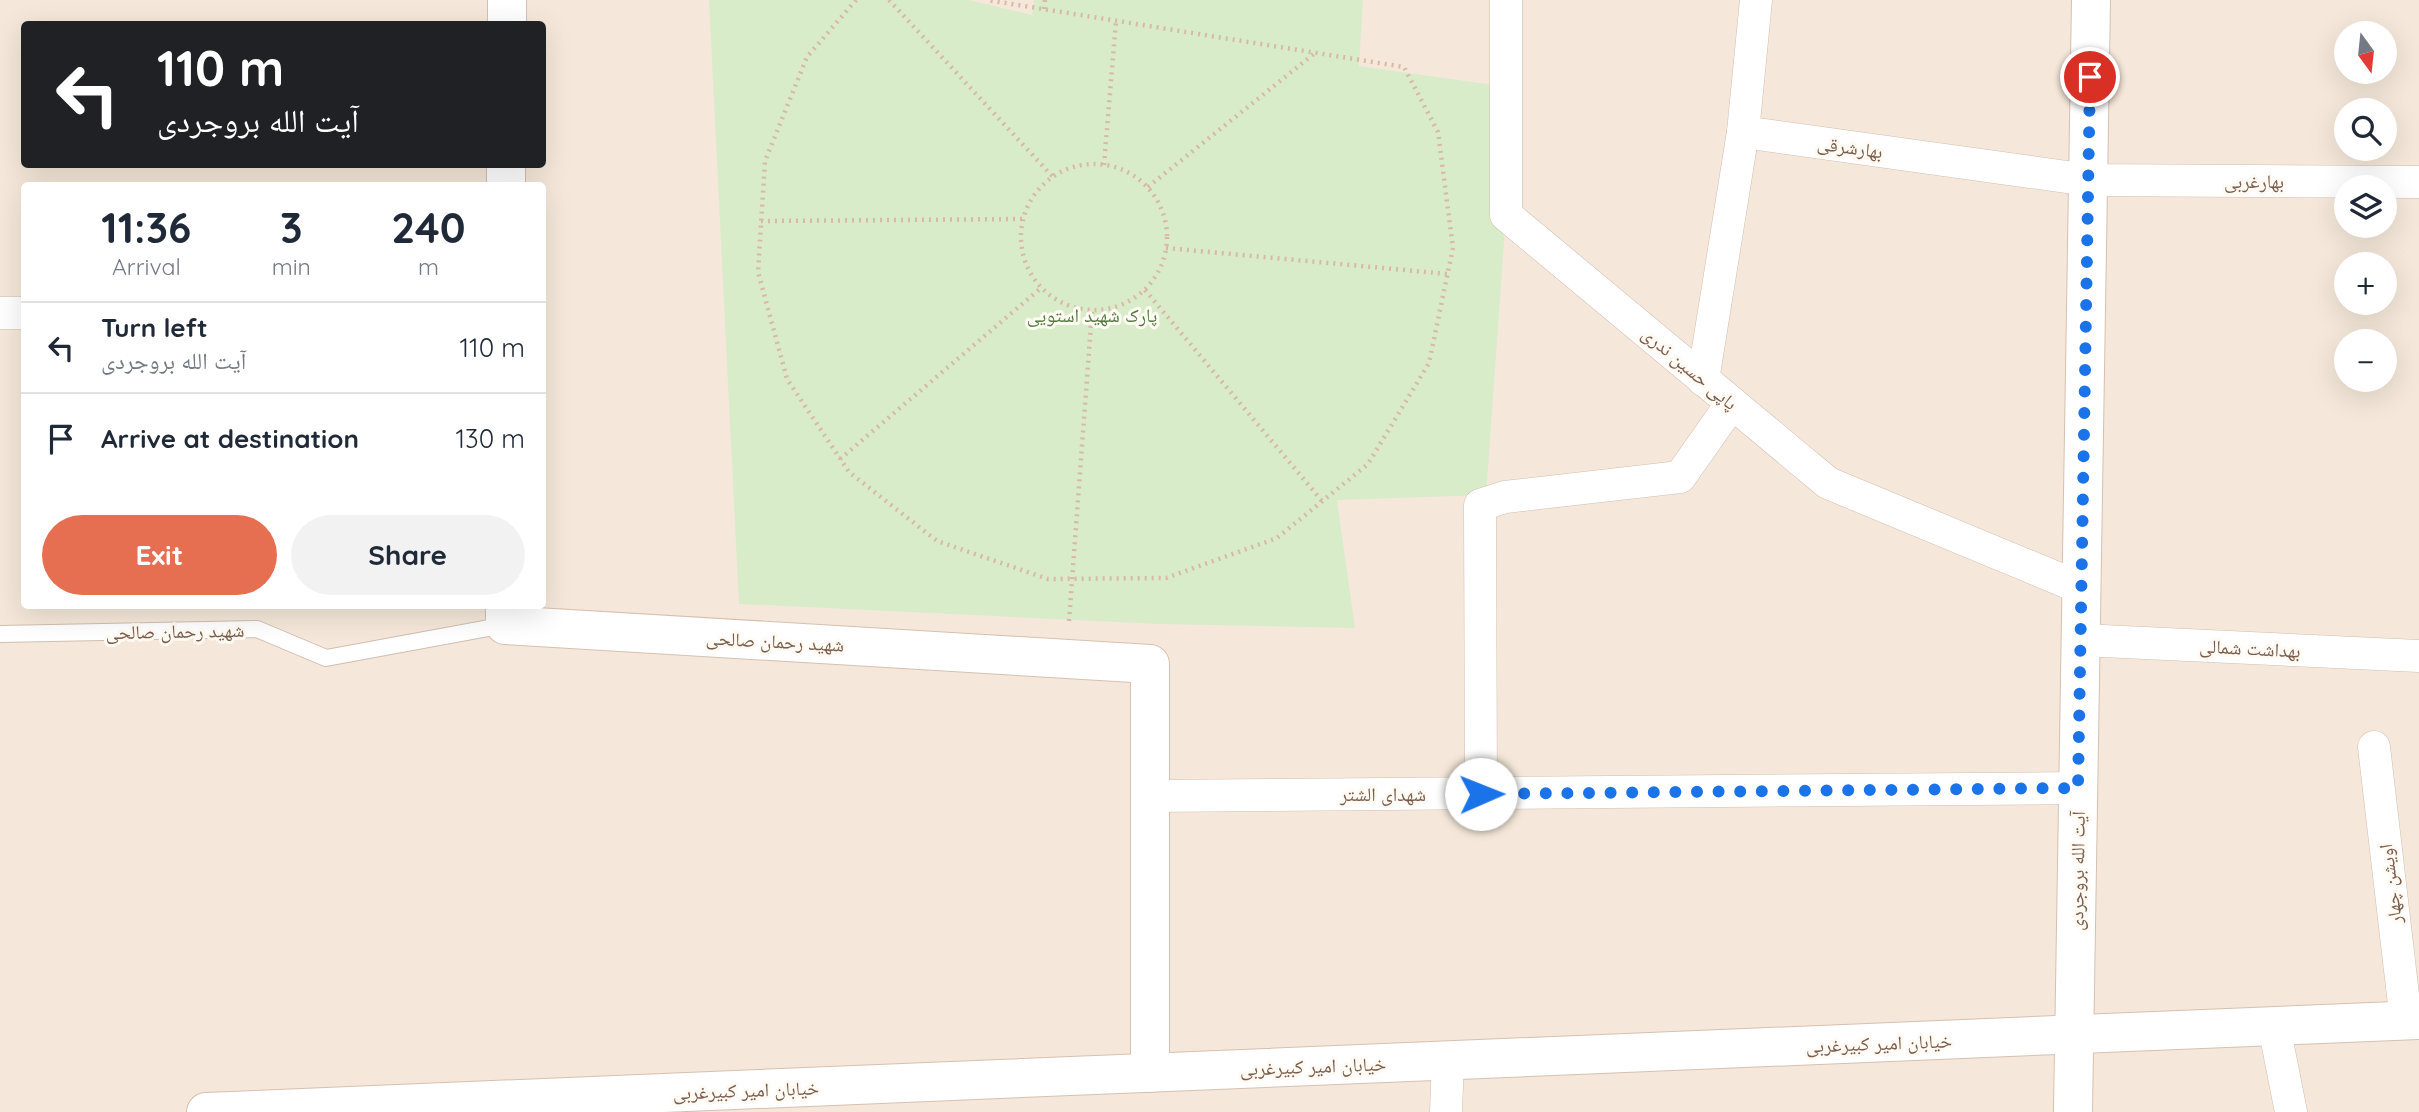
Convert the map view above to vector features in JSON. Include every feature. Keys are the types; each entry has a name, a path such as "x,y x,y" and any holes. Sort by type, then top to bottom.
{"street":[{"path":"507,0 507,21"},
{"name":"پاپی حسین ندری","path":"1506,0 1506,215 1828,483 2081,588"},
{"path":"1703,380 1743,132 1756,0"},
{"name":"آیت الله بروجردی","path":"2073,1112 2091,0"},
{"name":"بهارشرقی","path":"1743,132 2088,180"},
{"name":"بهارغربی","path":"2088,180 2419,183"},
{"path":"0,313 21,313"},
{"path":"1481,794 1480,505 1505,497 1679,477 1732,403"},
{"name":"شهید رحمان صالحی","path":"505,615 1150,664 1150,1073"},
{"name":"بهداشت شمالی","path":"2081,640 2419,656"},
{"name":"اویشن چهار","path":"2374,747 2413,1020"},
{"name":"شهدای الشتر","path":"1150,796 2078,788"},
{"name":"خیابان امیر کبیرغربی","path":"206,1112 835,1099 1150,1073 2413,1020"},
{"path":"2274,1026 2291,1112"},
{"path":"1446,1112 1447,1060"}],"lane":[{"name":"شهید رحمان صالحی","path":"0,634 257,629 326,658 505,615"}],"path":[{"path":"856,0 807,57 765,161 758,272 787,379 849,472 937,541 1048,579 1166,578 1277,538 1368,464 1429,363 1453,248 1438,132 1404,67 987,0"},
{"path":"889,0 1053,177"},
{"path":"1044,9 1045,0"},
{"path":"1104,164 1116,21"},
{"path":"1148,187 1315,53"},
{"path":"1104,164 1128,172 1148,187 1162,207 1168,231 1166,256 1155,279 1138,296 1116,308 1092,311 1069,307 1047,295 1031,278 1021,255 1020,232 1026,208 1039,188 1053,177 1080,165 1104,164"},
{"path":"761,221 1023,219"},
{"path":"1166,248 1448,274"},
{"path":"840,459 1041,288"},
{"path":"1145,290 1323,501"},
{"path":"1067,658 1092,311"}],"shaded area":[{"path":"0,0 2419,0 2419,1112 0,1112"}],"green space":[{"name":"پارک شهید استویی","path":"709,0 969,0 1032,15 1034,0 1363,0 1359,66 1515,88 1486,495 1337,500 1355,628 1159,624 739,604"}],"route":[{"path":"1481,794 2078,788 2090,77"}]}
